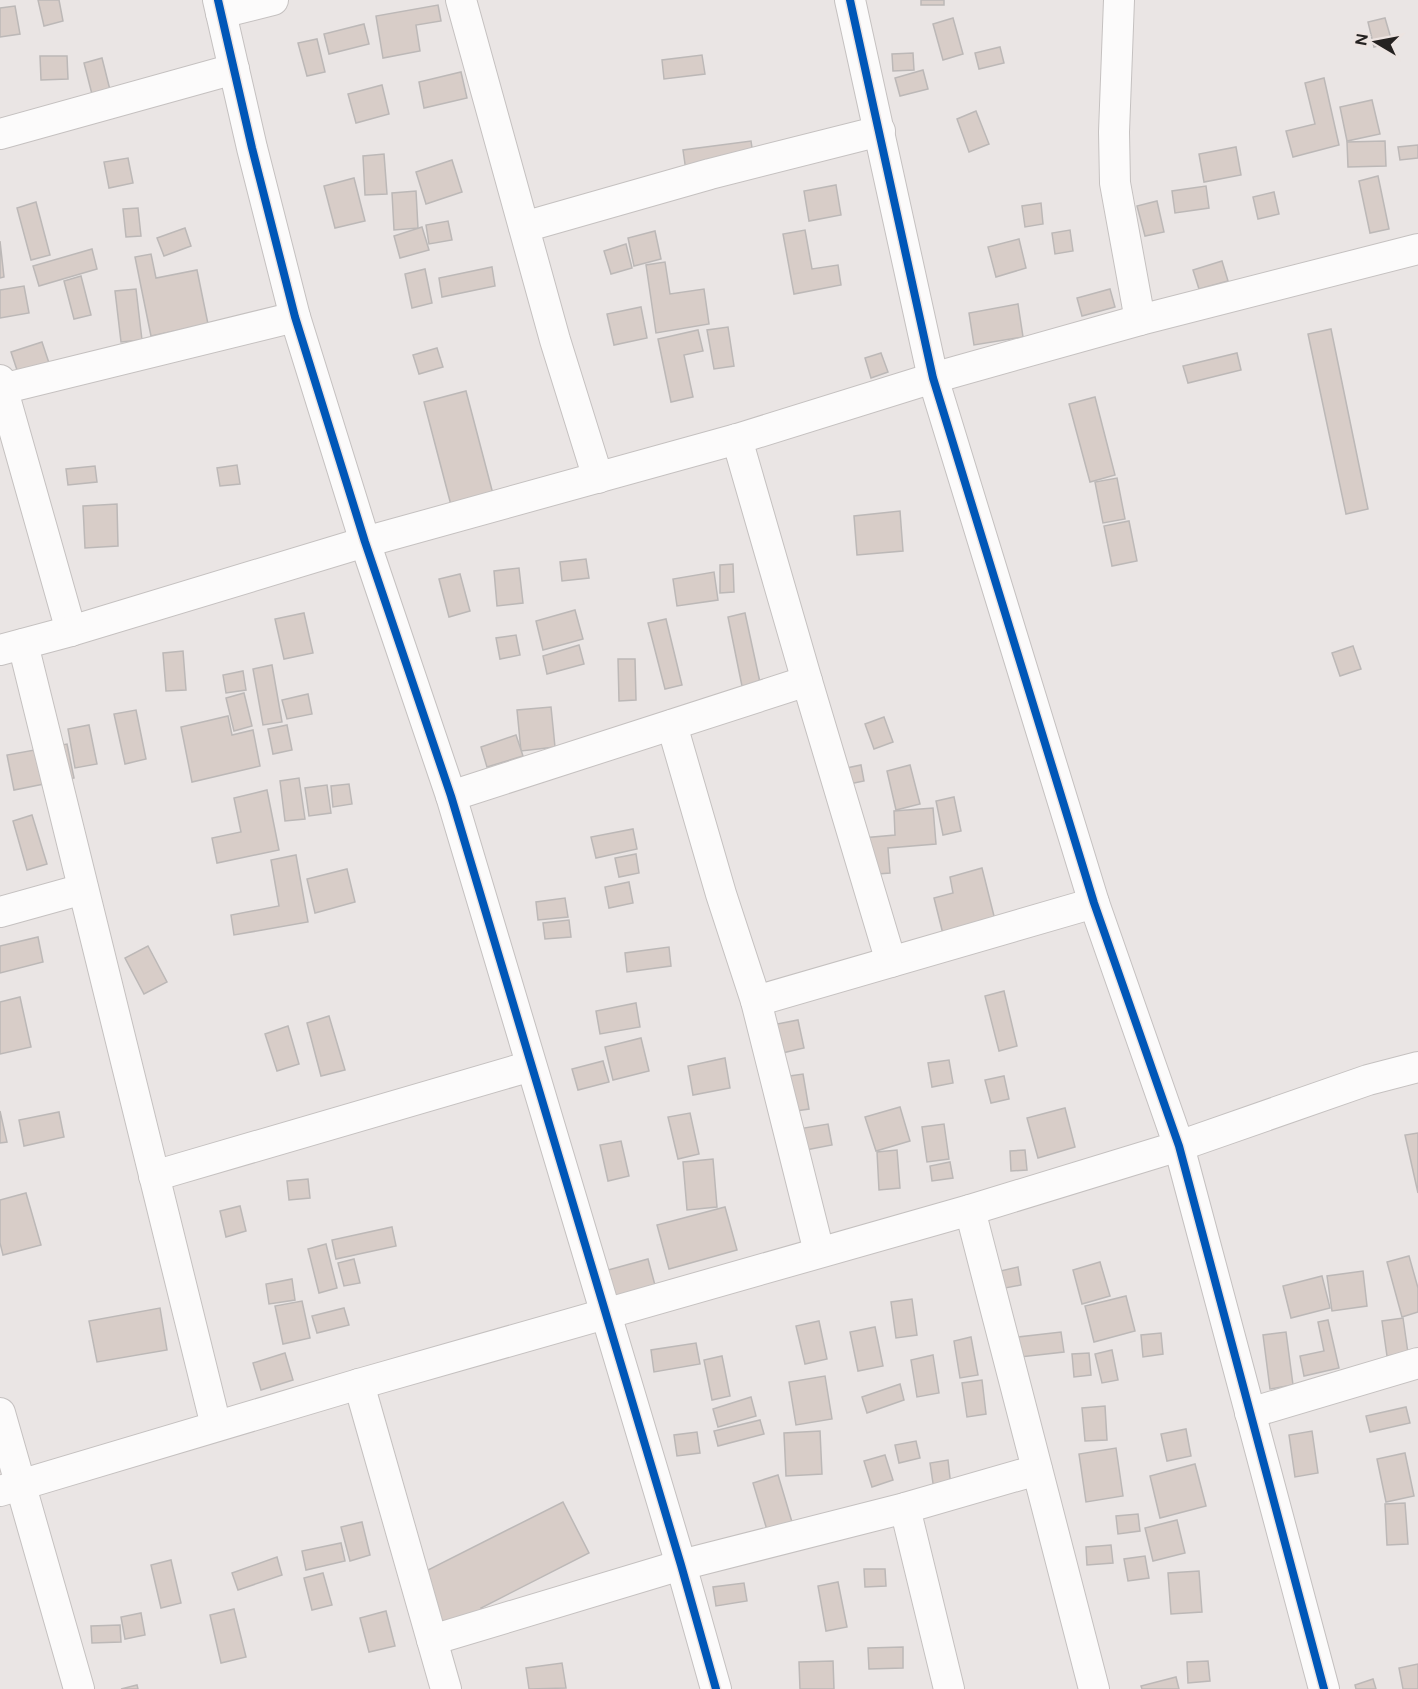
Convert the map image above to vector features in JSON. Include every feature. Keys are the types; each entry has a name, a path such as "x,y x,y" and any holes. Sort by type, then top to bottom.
{"street":[{"path":"273,0 219,7 295,317 365,542 451,796 716,1689"},
{"path":"461,0 555,340 598,478"},
{"path":"850,0 933,378 1094,903 1179,1146 1324,1689"},
{"path":"1119,0 1114,132 1115,183 1140,320"},
{"path":"0,134 234,69"},
{"path":"524,227 710,174 880,131"},
{"path":"216,1426 83,889 11,647 365,542 737,439 933,378 1140,320 1418,249"},
{"path":"71,631 1,384 295,317"},
{"path":"737,439 891,962"},
{"path":"451,796 807,681"},
{"path":"672,724 721,894 756,1001 819,1252"},
{"path":"0,912 83,889"},
{"path":"756,1001 1094,903"},
{"path":"154,1176 531,1066"},
{"path":"10,1488 358,1384 970,1210 1179,1146 1368,1080 1418,1067"},
{"path":"970,1210 1094,1689"},
{"path":"1250,1413 1418,1363"},
{"path":"358,1384 446,1689"},
{"path":"0,1413 10,1488 79,1689"},
{"path":"432,1640 681,1565 905,1508 1037,1470"},
{"path":"905,1508 949,1689"}],"building":[{"path":"38,0 59,0 63,21 44,26"},
{"path":"921,0 944,0 944,5 921,5"},
{"path":"438,5 441,21 416,25 420,51 383,58 376,16"},
{"path":"15,6 20,34 0,37 0,8"},
{"path":"953,18 963,54 943,60 933,24"},
{"path":"1385,18 1392,42 1374,47 1368,22"},
{"path":"364,24 369,44 329,54 324,34"},
{"path":"317,39 325,72 307,76 298,43"},
{"path":"1000,47 1004,63 979,69 975,53"},
{"path":"913,53 914,70 893,71 892,54"},
{"path":"702,55 705,74 664,79 662,60"},
{"path":"40,56 67,56 68,79 41,80"},
{"path":"102,58 112,98 94,102 84,63"},
{"path":"923,70 928,89 900,96 895,78"},
{"path":"461,72 467,98 424,108 419,82"},
{"path":"1324,78 1339,145 1293,157 1286,131 1315,124 1305,83"},
{"path":"382,85 389,114 356,123 348,94"},
{"path":"1372,100 1380,134 1347,141 1340,107"},
{"path":"976,111 989,144 969,152 957,119"},
{"path":"751,141 754,161 686,171 683,150"},
{"path":"1385,141 1386,166 1348,167 1347,142"},
{"path":"1418,145 1418,158 1400,160 1398,147"},
{"path":"1236,147 1241,175 1204,182 1199,154"},
{"path":"384,154 387,194 365,195 363,156"},
{"path":"128,158 133,183 109,188 104,162"},
{"path":"452,160 462,192 426,204 416,172"},
{"path":"1378,176 1389,229 1370,233 1359,181"},
{"path":"354,178 365,221 335,228 324,186"},
{"path":"836,185 841,215 809,221 804,191"},
{"path":"1206,186 1209,208 1175,213 1172,191"},
{"path":"416,191 418,228 394,230 392,193"},
{"path":"1274,192 1279,214 1258,219 1253,197"},
{"path":"1157,201 1164,232 1145,236 1137,206"},
{"path":"36,202 50,255 31,260 17,208"},
{"path":"1041,203 1043,224 1025,227 1022,206"},
{"path":"138,208 141,236 126,237 123,209"},
{"path":"448,221 452,240 429,244 426,225"},
{"path":"422,227 429,250 400,258 394,236"},
{"path":"185,228 191,246 164,256 157,238"},
{"path":"805,230 812,269 838,265 841,285 794,294 783,234"},
{"path":"1070,230 1073,251 1055,254 1052,233"},
{"path":"655,231 661,259 634,266 628,238"},
{"path":"1019,239 1026,268 996,277 988,247"},
{"path":"0,241 4,277 0,278"},
{"path":"626,244 632,268 611,274 604,251"},
{"path":"92,249 97,269 39,286 33,266"},
{"path":"151,254 156,278 197,270 208,324 151,336 135,257"},
{"path":"1222,261 1228,281 1199,289 1193,270"},
{"path":"665,262 670,294 704,289 709,324 656,333 646,265"},
{"path":"492,267 495,286 442,297 439,278"},
{"path":"425,269 432,303 412,308 405,274"},
{"path":"81,276 91,315 74,319 64,281"},
{"path":"24,286 29,313 0,318 0,290"},
{"path":"136,289 142,340 121,342 115,291"},
{"path":"1110,289 1115,307 1082,316 1077,298"},
{"path":"1018,304 1023,337 974,345 969,313"},
{"path":"641,307 647,338 614,345 607,314"},
{"path":"728,327 734,366 714,369 707,330"},
{"path":"1331,329 1368,509 1346,514 1308,334"},
{"path":"698,330 703,351 684,355 693,397 671,402 658,339"},
{"path":"42,342 49,363 18,373 11,352"},
{"path":"437,348 443,367 419,374 413,355"},
{"path":"881,353 888,372 871,378 865,358"},
{"path":"1237,353 1241,370 1188,383 1183,366"},
{"path":"466,391 493,494 451,505 424,402"},
{"path":"1095,397 1115,475 1090,482 1069,404"},
{"path":"237,465 240,484 220,486 217,468"},
{"path":"95,466 97,482 68,485 66,469"},
{"path":"1117,478 1125,519 1103,523 1095,482"},
{"path":"117,504 118,546 85,548 83,506"},
{"path":"900,511 903,551 857,555 854,516"},
{"path":"1129,521 1137,561 1112,566 1104,526"},
{"path":"586,559 589,578 562,581 560,562"},
{"path":"733,564 734,592 720,593 720,565"},
{"path":"519,568 523,603 497,606 494,571"},
{"path":"714,572 718,600 677,606 673,579"},
{"path":"460,574 470,611 449,617 439,579"},
{"path":"575,610 583,639 543,650 536,621"},
{"path":"304,613 313,653 284,659 275,619"},
{"path":"745,613 761,687 743,691 728,617"},
{"path":"666,619 682,685 665,689 648,623"},
{"path":"516,635 520,655 500,659 496,638"},
{"path":"579,645 584,664 547,674 543,656"},
{"path":"1353,646 1361,669 1340,676 1332,653"},
{"path":"183,651 186,690 166,691 163,653"},
{"path":"618,659 635,659 636,700 619,701"},
{"path":"272,665 282,722 263,725 253,669"},
{"path":"243,671 246,690 226,693 223,675"},
{"path":"244,693 252,726 234,731 226,698"},
{"path":"308,694 312,714 287,719 282,700"},
{"path":"551,707 555,747 521,751 517,710"},
{"path":"136,710 146,759 125,764 114,714"},
{"path":"228,716 232,735 253,730 260,766 192,782 181,727"},
{"path":"884,717 893,742 874,749 865,724"},
{"path":"89,725 97,764 75,768 68,729"},
{"path":"287,725 292,750 273,754 268,729"},
{"path":"516,735 523,756 487,767 481,747"},
{"path":"67,744 74,778 14,790 7,755"},
{"path":"861,765 864,781 830,788 827,772"},
{"path":"910,765 920,804 896,810 887,771"},
{"path":"299,778 305,819 285,821 280,781"},
{"path":"349,784 352,804 333,807 331,786"},
{"path":"327,785 331,813 309,816 305,788"},
{"path":"267,790 279,850 217,863 212,838 241,832 234,798"},
{"path":"954,797 961,831 943,835 936,801"},
{"path":"933,808 936,844 888,848 890,873 865,875 862,838 895,835 894,811"},
{"path":"32,815 47,864 27,870 13,821"},
{"path":"633,829 637,849 596,858 591,837"},
{"path":"636,854 639,873 619,877 615,858"},
{"path":"296,855 308,922 234,935 231,915 279,906 271,860"},
{"path":"982,868 996,924 944,938 934,898 953,893 950,877"},
{"path":"347,869 355,902 315,913 307,879"},
{"path":"629,882 633,903 609,908 605,887"},
{"path":"565,898 568,917 538,920 536,902"},
{"path":"569,920 571,937 545,939 543,923"},
{"path":"38,937 43,962 0,973 0,946"},
{"path":"148,946 167,982 144,994 125,958"},
{"path":"669,947 671,966 627,972 625,953"},
{"path":"1004,991 1017,1046 999,1051 985,996"},
{"path":"20,997 31,1047 0,1054 0,1002"},
{"path":"636,1003 640,1027 600,1034 596,1011"},
{"path":"329,1016 345,1070 321,1076 307,1023"},
{"path":"798,1020 804,1048 778,1054 772,1025"},
{"path":"288,1026 299,1064 277,1071 265,1034"},
{"path":"641,1038 649,1071 613,1080 605,1047"},
{"path":"725,1058 730,1088 693,1095 688,1066"},
{"path":"949,1060 953,1083 932,1087 928,1063"},
{"path":"603,1061 609,1082 578,1090 572,1069"},
{"path":"803,1074 809,1109 789,1112 783,1077"},
{"path":"1004,1076 1009,1099 991,1103 985,1080"},
{"path":"900,1107 910,1141 876,1151 865,1117"},
{"path":"1065,1108 1075,1147 1038,1158 1027,1118"},
{"path":"0,1111 7,1142 0,1143"},
{"path":"59,1112 64,1137 24,1146 19,1120"},
{"path":"690,1113 699,1154 678,1159 668,1117"},
{"path":"828,1124 832,1145 795,1152 792,1130"},
{"path":"944,1124 949,1159 927,1162 922,1127"},
{"path":"1418,1133 1418,1193 1405,1135"},
{"path":"621,1141 629,1176 608,1181 600,1145"},
{"path":"897,1150 900,1188 879,1190 877,1152"},
{"path":"1025,1150 1027,1170 1011,1171 1010,1151"},
{"path":"713,1159 717,1207 687,1210 683,1162"},
{"path":"950,1162 953,1178 932,1181 930,1166"},
{"path":"308,1179 310,1198 289,1200 287,1181"},
{"path":"26,1193 41,1245 3,1255 0,1243 0,1200"},
{"path":"240,1206 246,1231 226,1237 220,1211"},
{"path":"725,1207 737,1250 669,1269 657,1225"},
{"path":"392,1227 396,1246 336,1259 332,1240"},
{"path":"326,1244 337,1288 319,1293 308,1249"},
{"path":"1409,1256 1418,1288 1418,1312 1402,1317 1387,1262"},
{"path":"354,1259 360,1283 344,1286 338,1263"},
{"path":"648,1259 656,1289 615,1299 608,1270"},
{"path":"1100,1262 1110,1296 1082,1304 1073,1270"},
{"path":"1018,1267 1021,1285 1000,1289 996,1272"},
{"path":"1363,1271 1367,1306 1332,1311 1327,1276"},
{"path":"1322,1276 1330,1308 1291,1318 1283,1286"},
{"path":"292,1279 295,1300 269,1304 266,1284"},
{"path":"1126,1296 1135,1331 1094,1342 1085,1306"},
{"path":"912,1299 917,1335 896,1338 891,1302"},
{"path":"302,1301 310,1338 283,1344 275,1306"},
{"path":"160,1308 167,1350 97,1362 89,1321"},
{"path":"344,1308 349,1325 317,1333 312,1316"},
{"path":"1403,1318 1408,1353 1387,1356 1382,1321"},
{"path":"1328,1320 1339,1368 1304,1376 1300,1356 1324,1351 1318,1322"},
{"path":"819,1321 827,1359 805,1364 796,1326"},
{"path":"875,1327 883,1366 858,1371 850,1332"},
{"path":"1061,1332 1064,1352 1020,1357 1018,1337"},
{"path":"1286,1332 1293,1385 1270,1389 1263,1335"},
{"path":"1161,1333 1163,1354 1143,1357 1141,1335"},
{"path":"971,1337 978,1375 960,1378 954,1341"},
{"path":"696,1343 700,1364 654,1372 651,1350"},
{"path":"1112,1350 1118,1380 1102,1383 1095,1354"},
{"path":"285,1353 293,1380 261,1390 253,1363"},
{"path":"1089,1353 1091,1375 1074,1377 1072,1354"},
{"path":"933,1355 939,1393 917,1397 911,1360"},
{"path":"722,1356 730,1396 712,1400 704,1360"},
{"path":"825,1376 832,1419 796,1425 789,1382"},
{"path":"982,1380 986,1414 967,1417 962,1383"},
{"path":"900,1384 904,1400 867,1413 862,1397"},
{"path":"751,1397 756,1416 718,1427 713,1409"},
{"path":"1105,1406 1107,1440 1085,1441 1082,1408"},
{"path":"1406,1407 1410,1423 1370,1432 1366,1416"},
{"path":"760,1420 764,1434 718,1446 714,1431"},
{"path":"1186,1429 1191,1456 1167,1461 1161,1434"},
{"path":"820,1431 822,1474 786,1476 784,1433"},
{"path":"1312,1431 1318,1473 1295,1477 1289,1435"},
{"path":"697,1432 700,1453 677,1456 674,1435"},
{"path":"916,1441 920,1458 899,1463 895,1445"},
{"path":"1116,1448 1123,1496 1086,1502 1079,1454"},
{"path":"1405,1453 1414,1496 1386,1502 1377,1459"},
{"path":"885,1455 893,1480 872,1487 864,1461"},
{"path":"948,1460 951,1487 934,1490 930,1463"},
{"path":"1195,1464 1206,1506 1160,1518 1150,1476"},
{"path":"778,1475 792,1522 767,1530 753,1483"},
{"path":"563,1502 589,1553 481,1608 486,1617 444,1638 414,1577"},
{"path":"1405,1503 1408,1544 1387,1545 1385,1504"},
{"path":"1138,1514 1140,1531 1118,1534 1116,1516"},
{"path":"1177,1520 1185,1553 1153,1561 1145,1528"},
{"path":"362,1522 370,1555 350,1561 341,1527"},
{"path":"341,1543 345,1561 306,1570 302,1551"},
{"path":"1111,1545 1113,1563 1087,1565 1086,1547"},
{"path":"1145,1556 1149,1578 1128,1581 1124,1559"},
{"path":"277,1557 282,1575 238,1590 232,1573"},
{"path":"171,1560 181,1603 161,1608 151,1565"},
{"path":"864,1569 885,1569 886,1586 865,1587"},
{"path":"1199,1571 1202,1612 1171,1614 1168,1573"},
{"path":"323,1573 332,1605 312,1610 304,1578"},
{"path":"838,1582 847,1627 826,1631 818,1586"},
{"path":"744,1583 747,1601 716,1606 713,1587"},
{"path":"234,1609 246,1657 221,1663 210,1615"},
{"path":"386,1611 395,1646 369,1652 360,1618"},
{"path":"141,1613 145,1635 125,1639 121,1617"},
{"path":"120,1625 121,1642 92,1643 91,1626"},
{"path":"903,1647 903,1668 869,1669 868,1648"},
{"path":"833,1661 834,1689 800,1689 799,1662"},
{"path":"1208,1661 1210,1681 1188,1683 1187,1662"},
{"path":"562,1663 566,1688 529,1689 526,1668"},
{"path":"1418,1664 1418,1689 1403,1689 1399,1668"},
{"path":"1176,1677 1179,1689 1142,1689 1141,1686"},
{"path":"1373,1679 1376,1689 1356,1689 1355,1685"},
{"path":"137,1685 138,1689 121,1689"}],"cycle path":[{"path":"218,0 252,148 295,317 365,542 451,796 716,1689"},
{"path":"850,0 933,378 1094,903 1179,1146 1324,1689"}]}
